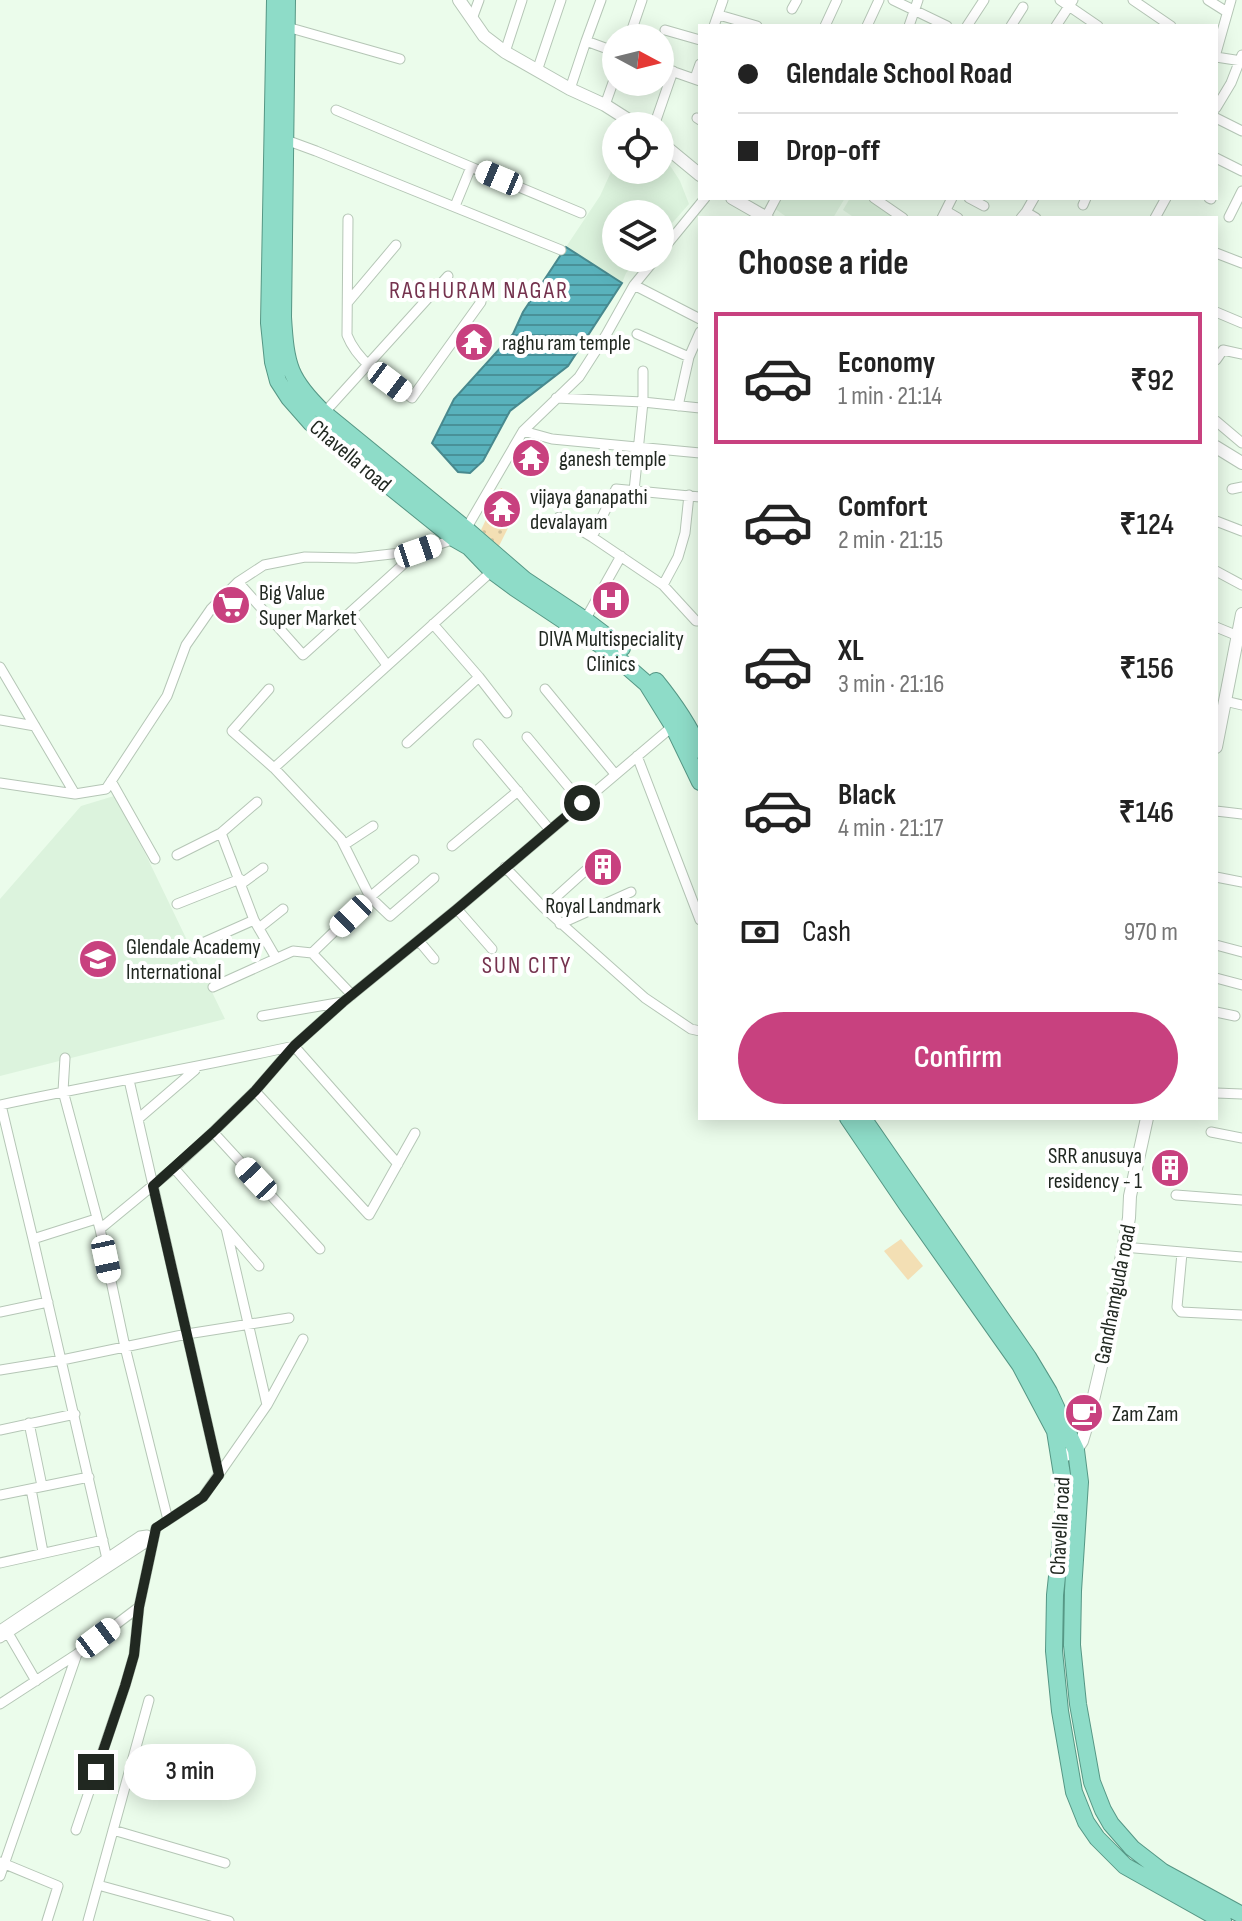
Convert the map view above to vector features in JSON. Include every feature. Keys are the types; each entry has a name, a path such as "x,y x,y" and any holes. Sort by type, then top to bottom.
{"highway":[{"name":"Chavella road","path":"275,0 283,317 285,346 295,380 303,393 324,413 460,534 492,571 608,650 647,684 673,726 698,778"},
{"name":"Chavella road","path":"287,0 269,323 278,381 311,423 460,534 616,642 650,673 698,739"},
{"name":"Chavella road","path":"849,1120 1020,1365 1068,1454 1055,1595 1054,1651 1060,1711 1074,1792 1086,1822 1125,1866 1223,1921"},
{"name":"Chavella road","path":"864,1120 1049,1392 1079,1493 1072,1645 1078,1704 1092,1782 1103,1810 1132,1848 1163,1872 1242,1915"}],"street":[{"path":"459,0 484,36 505,52 616,112"},
{"path":"472,19 479,0"},
{"path":"505,52 522,0"},
{"path":"537,71 561,0"},
{"path":"570,89 601,0"},
{"path":"634,24 642,0"},
{"path":"715,24 723,0"},
{"path":"826,24 837,0"},
{"path":"868,24 879,0"},
{"path":"893,0 916,5 944,24"},
{"path":"968,24 984,0"},
{"path":"1133,0 1168,24"},
{"path":"1208,0 1227,12"},
{"path":"1218,47 1231,0"},
{"path":"1057,24 1067,2 1095,24"},
{"path":"910,24 916,5"},
{"path":"1012,24 1023,7"},
{"path":"719,15 750,24"},
{"path":"287,27 400,59"},
{"path":"674,33 698,39"},
{"path":"586,41 602,47"},
{"path":"1218,55 1241,60 1218,105"},
{"path":"674,71 698,79"},
{"path":"1231,83 1242,88"},
{"path":"605,105 608,96"},
{"path":"336,110 581,213"},
{"path":"1218,119 1242,131"},
{"path":"279,141 455,206 561,250"},
{"path":"674,154 698,173"},
{"path":"1218,159 1242,171"},
{"path":"455,206 471,167"},
{"path":"1229,217 1242,191"},
{"path":"674,236 703,200"},
{"path":"880,200 900,216"},
{"path":"973,200 984,206"},
{"path":"348,219 347,335 369,366 412,398 481,302"},
{"path":"348,302 396,245"},
{"path":"1218,254 1242,263"},
{"path":"0,783 75,794 106,789 167,696 186,645 211,609 238,582 264,565 305,557 356,558 418,551 460,534 523,431 579,377 645,272"},
{"path":"324,413 448,276"},
{"path":"634,285 698,318"},
{"path":"1218,313 1242,323"},
{"path":"637,334 689,357"},
{"path":"678,406 689,357 698,338"},
{"path":"1218,357 1223,350 1242,354"},
{"path":"634,491 643,371"},
{"path":"556,398 698,408"},
{"path":"1218,423 1242,443"},
{"path":"523,431 552,439 698,453"},
{"path":"1218,448 1242,463"},
{"path":"592,537 616,489 698,497"},
{"path":"663,585 678,557 685,533 689,495"},
{"path":"559,517 663,585 698,621"},
{"path":"1218,522 1242,531"},
{"path":"238,582 303,655 418,551"},
{"path":"585,620 621,556"},
{"path":"274,768 492,571"},
{"path":"1218,572 1242,585"},
{"path":"1218,731 1221,708 1238,656 1242,614"},
{"path":"350,615 387,665"},
{"path":"433,624 507,713"},
{"path":"1218,628 1238,636"},
{"path":"0,667 75,794"},
{"path":"407,743 479,677"},
{"path":"269,689 232,731 274,768 341,839 370,897 390,916 434,878"},
{"path":"545,689 615,774"},
{"path":"1221,708 1242,705"},
{"path":"0,720 35,726"},
{"path":"33,1239 98,1224 153,1186 213,1132 255,1091 294,1046 343,1002 673,726"},
{"path":"527,737 582,803"},
{"path":"478,744 550,830"},
{"path":"637,756 698,915"},
{"path":"111,781 155,859"},
{"path":"452,846 518,791"},
{"path":"177,855 221,833 257,802"},
{"path":"1218,811 1242,814"},
{"path":"344,845 373,826"},
{"path":"221,833 257,924 276,958"},
{"path":"312,953 414,860"},
{"path":"505,867 560,924 645,998 698,1031"},
{"path":"177,904 240,881 263,868"},
{"path":"544,908 585,871"},
{"path":"1218,877 1242,882"},
{"path":"560,924 631,892"},
{"path":"200,944 257,924 283,909"},
{"path":"457,909 492,949"},
{"path":"419,941 434,959"},
{"path":"1218,946 1242,952"},
{"path":"213,987 293,951 312,953 352,995"},
{"path":"1218,979 1242,985"},
{"path":"262,1016 343,1002"},
{"path":"1218,1012 1235,1016"},
{"path":"107,1559 0,1105 294,1046"},
{"path":"294,1046 398,1164"},
{"path":"65,1058 63,1091 168,1520"},
{"path":"138,1119 197,1067"},
{"path":"129,1080 219,1475"},
{"path":"255,1091 369,1215 415,1133"},
{"path":"1218,1093 1242,1094"},
{"name":"Gandhamguda road","path":"1068,1454 1082,1441 1102,1362 1129,1218 1130,1196 1147,1120"},
{"path":"213,1132 320,1249"},
{"path":"1211,1132 1242,1138"},
{"path":"174,1168 259,1266"},
{"path":"1176,1195 1242,1200"},
{"path":"226,1228 267,1405"},
{"path":"1123,1247 1242,1257"},
{"path":"1182,1253 1178,1310 1242,1315"},
{"path":"0,1312 48,1302"},
{"path":"0,1370 289,1318"},
{"path":"3,1634 140,1536 147,1535 203,1497 267,1405 303,1339"},
{"path":"0,1430 75,1414"},
{"path":"29,1423 42,1486"},
{"path":"0,1495 89,1477"},
{"path":"31,1489 43,1552"},
{"path":"76,1830 134,1655 139,1607 156,1528"},
{"path":"3,1634 144,1544 147,1535"},
{"path":"0,1563 103,1540"},
{"path":"0,1704 77,1654 139,1607"},
{"path":"3,1634 36,1681"},
{"path":"0,1876 77,1654"},
{"path":"88,1921 149,1700"},
{"path":"130,1770 189,1785"},
{"path":"113,1830 225,1863"},
{"path":"2,1863 58,1886 47,1921"},
{"path":"98,1885 229,1921"}],"shaded area":[{"path":"674,172 689,204 674,221 674,200 602,200 602,270 566,247 605,184 674,184"},
{"path":"778,200 844,200 834,216 785,216 774,208"},
{"path":"849,200 870,200 892,215 852,216 843,210"},
{"path":"605,272 627,272 622,283"},
{"name":"vijaya ganapathi devalayam","path":"501,488 521,502 499,546 481,530"},
{"name":"Glendale Academy International","path":"114,796 225,1019 0,1076 0,899 81,806"},
{"path":"901,1239 923,1266 908,1280 884,1251"}],"water":[{"path":"566,247 622,283 568,366 510,411 483,461 470,473 458,472 432,443 454,399 513,334 523,312"}],"place":[{"name":"raghu ram temple","path":"474,342"},
{"name":"ganesh temple","path":"531,458"},
{"name":"vijaya ganapathi devalayam","path":"502,509"},
{"name":"DIVA Multispeciality Clinics","path":"611,600"},
{"name":"Big Value Super Market","path":"231,605"},
{"name":"Royal Landmark","path":"603,867"},
{"name":"Glendale Academy International","path":"98,959"},
{"name":"SRR anusuya residency - 1","path":"1170,1168"},
{"name":"Zam Zam","path":"1084,1413"}],"district":[{"name":"RAGHURAM NAGAR","path":"479,290"},
{"name":"SUN CITY","path":"527,965"}],"route":[{"path":"96,1772 134,1655 139,1607 156,1528 203,1497 219,1475 153,1186 213,1132 255,1091 294,1046 343,1002 582,803"}]}
